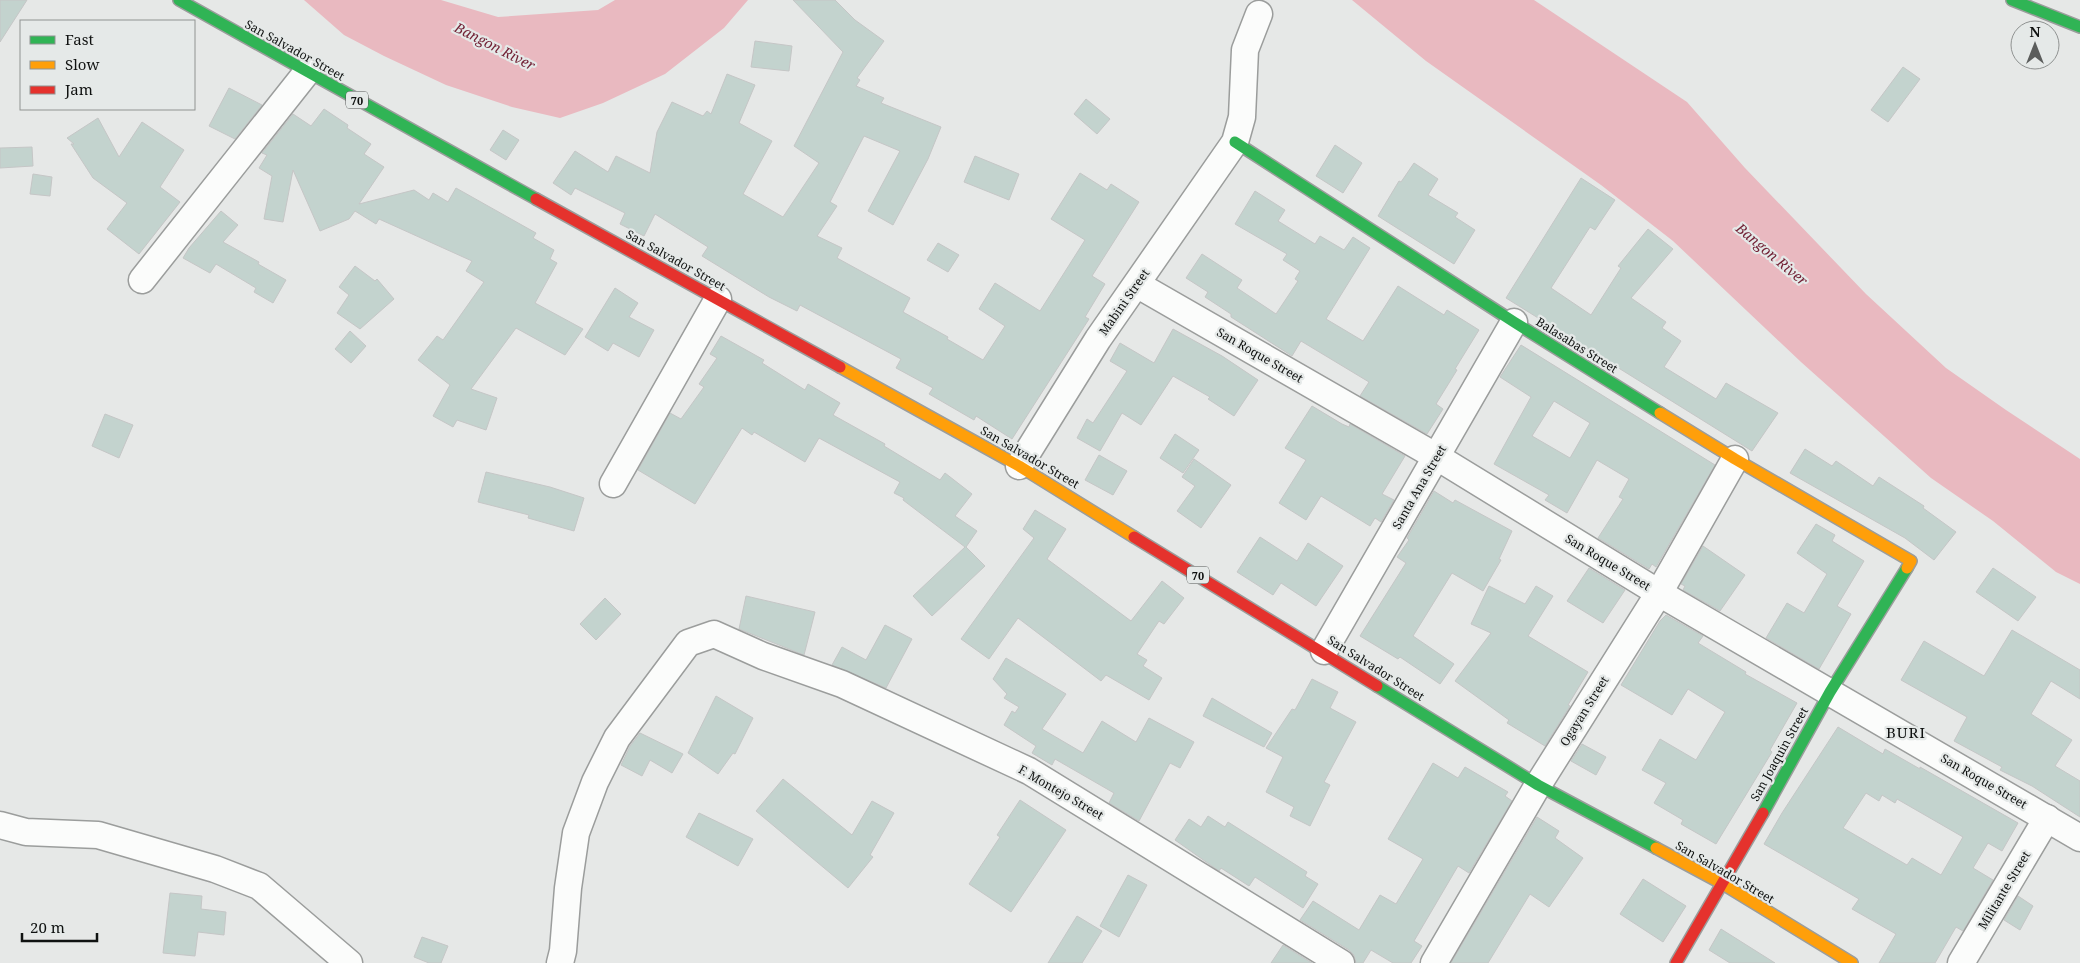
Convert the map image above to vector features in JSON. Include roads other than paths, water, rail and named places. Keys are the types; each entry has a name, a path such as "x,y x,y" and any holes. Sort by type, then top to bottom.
{"main road":[{"name":"San Salvador Street","path":"179,0 1019,466 1538,785 1723,884 1852,963"},
{"path":"2012,0 2080,27"},
{"name":"Balasabas Street","path":"1235,142 1514,322 1735,459 1910,561"},
{"name":"San Joaquin Street","path":"1676,963 1723,884 1830,692 1910,561"}],"street":[{"name":"Mabini Street","path":"1019,466 1098,339 1138,285 1235,142 1242,117 1242,87 1246,50 1260,14"},
{"path":"142,280 307,72"},
{"name":"San Roque Street","path":"1138,285 1437,457 1659,594 2080,838"},
{"path":"613,484 718,299"},
{"name":"Santa Ana Street","path":"1324,652 1514,322"},
{"name":"Ogayan Street","path":"1434,963 1538,785 1659,594 1735,459"},
{"name":"F. Montejo Street","path":"560,963 563,951 568,888 576,833 595,782 617,738 688,643 714,634 762,656 842,684 1029,771 1341,963"},
{"name":"Militante Street","path":"1961,963 2047,818"},
{"path":"0,825 26,832 98,836 214,869 260,886 349,963"}],"water":[{"name":"Bangon River","path":"304,0 441,0 498,17 598,10 615,0 748,0 724,28 665,74 603,103 560,118 512,107 446,85 344,35"},
{"name":"Bangon River","path":"1352,0 1534,0 1687,102 1745,168 1866,294 1946,368 2080,459 2080,584 2056,572 1993,521 1931,478 1801,362 1673,241 1601,185 1426,61"}],"district":[{"name":"BURI","path":"1906,732"}]}
